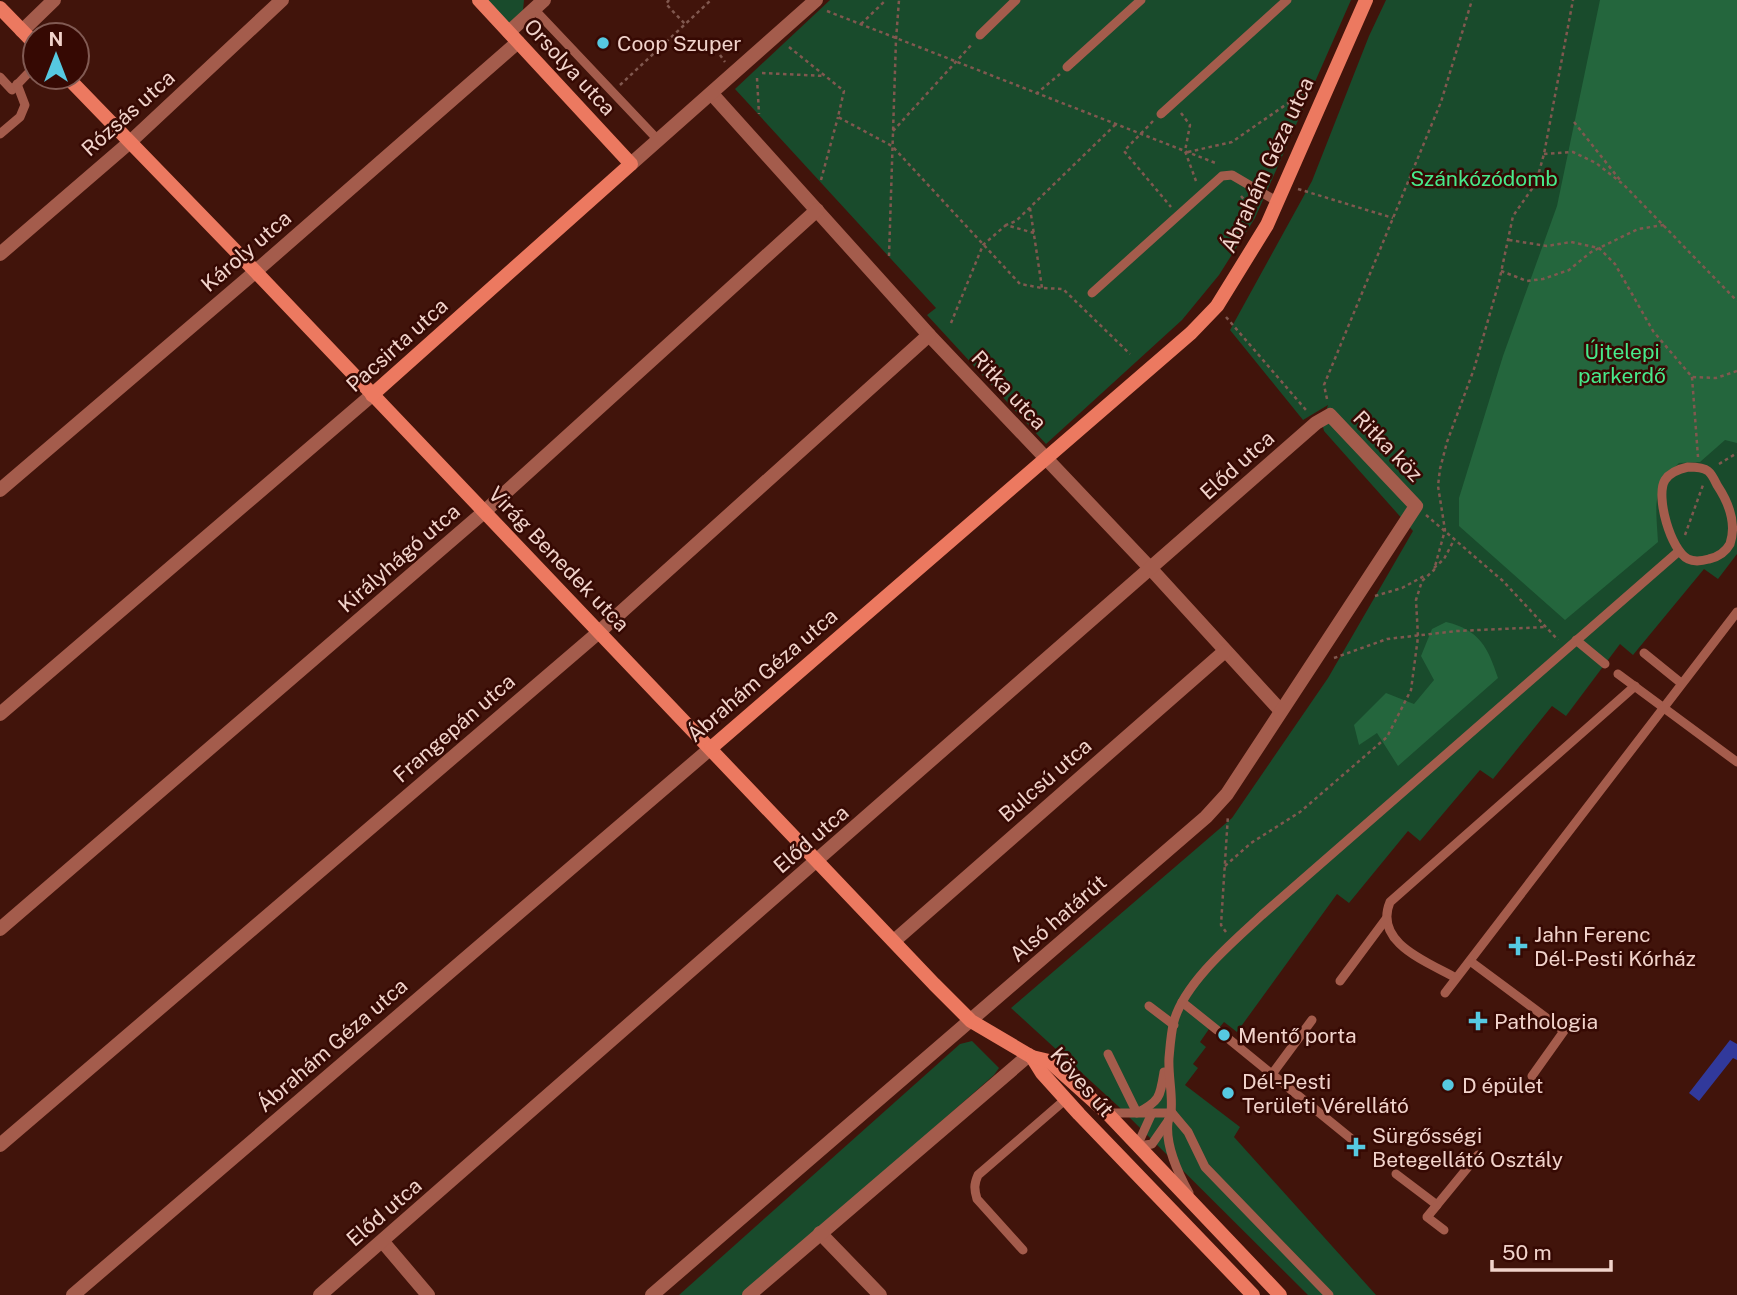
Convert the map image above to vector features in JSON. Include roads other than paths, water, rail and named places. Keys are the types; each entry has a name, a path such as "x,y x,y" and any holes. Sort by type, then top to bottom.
{"street":[{"path":"32,21 54,0"},
{"name":"Rózsás utca","path":"0,254 130,142 282,0"},
{"name":"Orsolya utca","path":"479,0 631,164"},
{"name":"Pacsirta utca","path":"0,714 372,395 816,0"},
{"name":"Ábrahám Géza utca","path":"73,1295 1191,333 1217,306 1239,273 1278,202 1366,0"},
{"name":"Károly utca","path":"0,490 255,271 514,37 539,4"},
{"path":"0,8 21,30"},
{"name":"Virág Benedek utca","path":"81,91 971,1021 1030,1056"},
{"name":"Ritka utca","path":"712,94 929,335 1152,569 1280,710"},
{"name":"Királyhágó utca","path":"0,929 484,512 817,209"},
{"name":"Frangepán utca","path":"0,1145 599,632 929,335"},
{"name":"Ritka köz","path":"1323,419 1416,506"},
{"name":"Előd utca","path":"320,1295 1323,419"},
{"name":"Alsó határút","path":"652,1295 1206,817 1227,794 1416,506"},
{"name":"Bulcsú utca","path":"894,941 1225,651"},
{"path":"749,1295 1030,1056"},
{"name":"Köves út","path":"1030,1056 1042,1073 1253,1295"},
{"name":"Köves út","path":"1030,1056 1049,1061 1107,1113 1280,1295"},
{"path":"1124,1159 1137,1146"},
{"path":"820,1233 880,1295"},
{"path":"383,1242 428,1295"}],"lane":[{"path":"980,35 1016,0"},
{"path":"1067,67 1141,0"},
{"path":"1161,114 1287,0"},
{"path":"539,4 612,92 658,140"},
{"path":"0,77 12,90 21,80"},
{"path":"0,134 20,117 25,105 17,84"},
{"path":"1092,293 1222,176 1232,175 1278,202"},
{"path":"1688,467 1704,469 1731,508 1735,523 1732,540 1721,554 1708,559 1690,560 1679,551 1664,512 1662,488 1667,478 1676,471 1688,467"},
{"path":"1200,1213 1172,1155 1169,1057 1174,1025 1182,1002 1234,942 1401,791 1679,551"},
{"path":"1445,993 1737,612"},
{"path":"1576,640 1605,664"},
{"path":"1644,653 1681,683"},
{"path":"1618,674 1737,762"},
{"path":"1456,978 1392,937 1386,919 1388,906 1394,896 1635,686"},
{"path":"1340,981 1386,919"},
{"path":"1470,961 1564,1031 1532,1076"},
{"path":"1182,1002 1217,1030"},
{"path":"1150,1006 1174,1025"},
{"path":"1272,1074 1312,1020"},
{"path":"1230,1040 1354,1140"},
{"path":"1108,1054 1137,1113"},
{"path":"1137,1113 1154,1105 1169,1057"},
{"path":"1024,1250 977,1199 975,1180 1066,1098"},
{"path":"1107,1113 1152,1113 1170,1117 1188,1132 1205,1167 1329,1295"},
{"path":"1137,1146 1152,1113"},
{"path":"1137,1146 1152,1144 1170,1117"},
{"path":"1444,1230 1427,1217 1478,1155"},
{"path":"1396,1174 1437,1205"}],"place":[{"name":"Coop Szuper","path":"603,43"},
{"name":"Jahn Ferenc Dél-Pesti Kórház","path":"1518,946"},
{"name":"Pathologia","path":"1478,1021"},
{"name":"Mentő porta","path":"1224,1035"},
{"name":"D épület","path":"1448,1085"},
{"name":"Dél-Pesti Területi Vérellátó","path":"1228,1093"},
{"name":"Sürgősségi Betegellátó Osztály","path":"1356,1147"}],"park label":[{"name":"Szánkózódomb","path":"1484,178"},
{"name":"Újtelepi parkerdő","path":"1622,363"}]}
